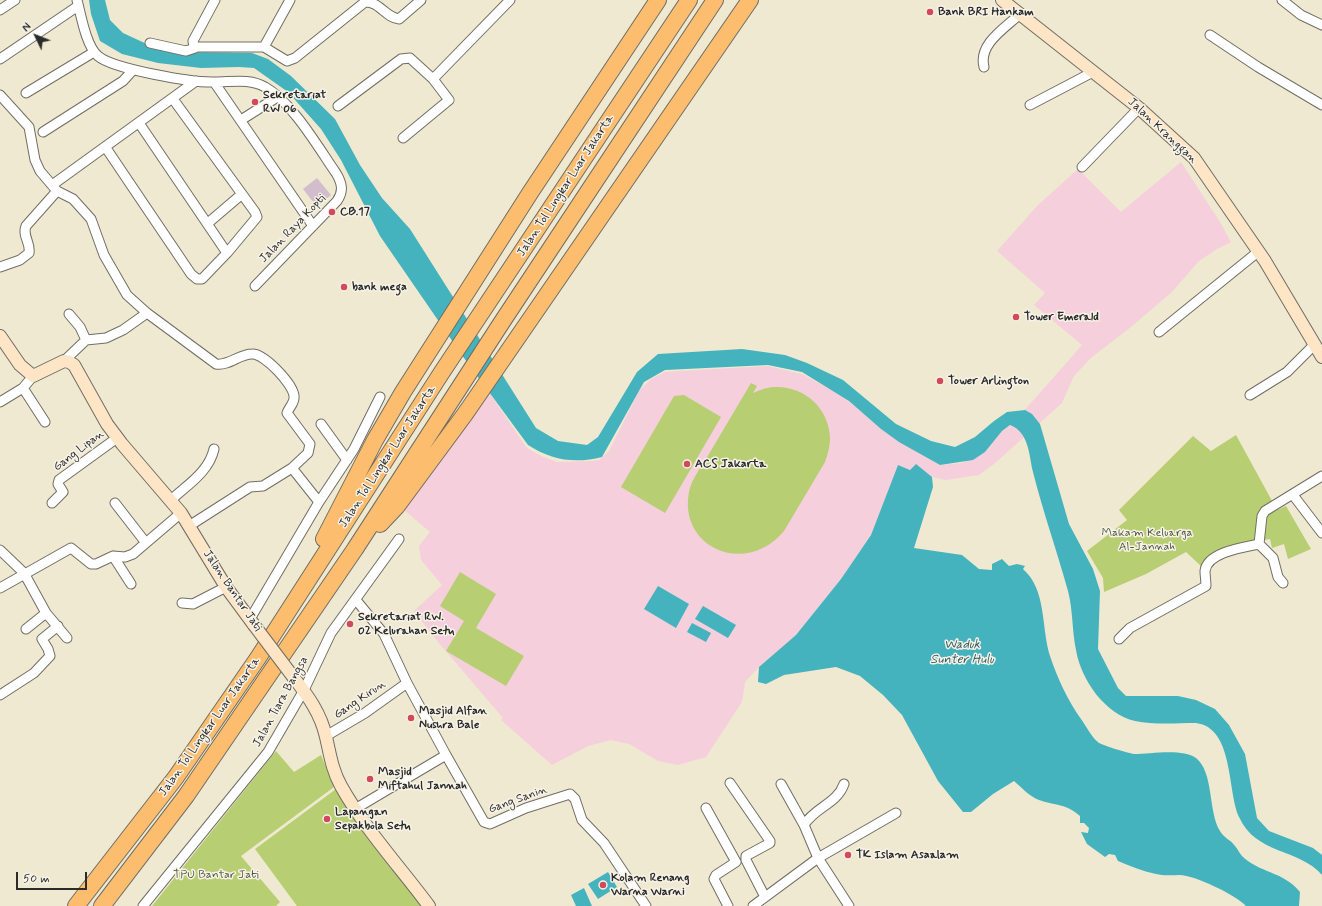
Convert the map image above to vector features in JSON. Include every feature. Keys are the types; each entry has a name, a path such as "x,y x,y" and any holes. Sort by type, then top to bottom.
{"highway":[{"path":"278,628 375,440 534,187 658,0"},
{"name":"Jalan Tol Lingkar Luar Jakarta","path":"76,906 176,776 278,628 442,372 689,0"},
{"name":"Jalan Tol Lingkar Luar Jakarta","path":"102,906 186,796 355,549 502,322 715,0"},
{"path":"355,549 397,506 465,414 750,0"}],"street":[{"path":"0,10 15,0"},
{"path":"195,48 193,41 215,0"},
{"path":"264,47 290,0"},
{"path":"150,43 186,51 195,48 244,46 264,47 283,60 290,61 365,2 373,3 394,18 399,19 421,0"},
{"path":"433,79 510,0"},
{"name":"Jalan Kranggan","path":"1002,0 1139,108 1194,158 1259,251 1322,357"},
{"path":"1282,0 1301,14 1322,25"},
{"path":"0,59 77,3 81,21 94,52 26,93"},
{"path":"984,67 982,58 985,47 1020,14"},
{"path":"1210,35 1321,101"},
{"name":"Jalan Raya Kopti","path":"94,52 105,60 133,70 196,81 248,82 264,86 279,96 328,160 340,178 342,185 342,191 337,201 255,286"},
{"path":"338,106 405,58 412,59 447,95 448,101 403,138"},
{"path":"43,132 123,81 133,70"},
{"path":"1030,105 1093,72"},
{"path":"0,267 20,260 29,253 30,248 24,232 26,226 56,187 196,81"},
{"path":"214,82 242,120 313,226"},
{"path":"0,95 29,127 38,167 56,187 73,199 90,219 98,244 115,277 127,295 147,313 216,364 224,364 240,356 254,354 262,356 268,361 293,393 294,400 287,411 287,415 308,441 310,447 305,456 292,468 262,486 250,487 189,526"},
{"path":"242,120 279,96"},
{"path":"106,148 191,274 197,279 202,279 227,253 257,217 173,99"},
{"path":"1082,167 1139,108"},
{"path":"139,123 227,253"},
{"path":"208,223 242,194"},
{"path":"1159,332 1259,251"},
{"path":"0,402 23,388 33,376 64,361 86,340 106,338 122,330 147,313"},
{"path":"69,314 80,327 86,340"},
{"path":"0,336 20,365 33,376"},
{"path":"1250,396 1287,372 1315,344"},
{"name":"Jalan Bantar Jati","path":"64,361 72,363 77,368 98,408 117,438 181,513 226,587 304,690 314,706 326,736 334,771 340,785 355,809 430,906"},
{"path":"23,388 45,422"},
{"path":"252,622 320,502 347,460 380,397"},
{"path":"321,424 347,460"},
{"name":"Gang Lipan","path":"52,503 63,492 58,484 59,480 117,438"},
{"path":"171,500 202,472 211,460 214,449"},
{"path":"292,468 320,502"},
{"path":"1258,544 1263,513 1322,476"},
{"path":"1293,495 1322,533"},
{"path":"116,503 146,543"},
{"path":"0,588 24,573 71,548 91,564 96,564 113,556 129,556 181,513"},
{"name":"Jalan Tiara Bangsa","path":"143,906 268,752 304,690 331,633 399,539"},
{"path":"1258,544 1273,558 1278,577 1283,583"},
{"path":"1119,639 1130,628 1206,586 1205,570 1220,554 1233,548 1258,544"},
{"path":"0,550 24,573 46,613 67,638"},
{"path":"113,556 131,584"},
{"path":"182,603 193,604 226,587"},
{"name":"Gang Sanin","path":"356,600 384,634 407,683 484,822 490,824 526,808 568,794 574,797 582,820 604,843 646,906"},
{"path":"26,629 46,613"},
{"path":"0,695 34,673 50,656 42,639 58,626"},
{"name":"Gang Kirun","path":"326,736 365,713 407,683"},
{"path":"355,809 446,755"},
{"path":"730,783 770,841 746,856 746,860 765,897"},
{"path":"781,784 804,825 818,858 849,906"},
{"path":"804,825 821,807 837,797 844,784"},
{"path":"706,808 736,862 716,875 714,879 728,906"},
{"path":"753,906 818,858 896,813"}],"shaded area":[{"name":"ACS Jakarta","path":"1181,162 1220,222 1231,242 1199,261 1172,292 1131,327 1091,358 1074,376 1062,403 994,464 979,475 946,480 932,477 916,465 911,470 898,465 871,535 841,579 796,635 759,667 745,682 742,702 706,757 678,765 658,761 629,744 611,740 588,746 552,765 501,720 503,718 438,642 414,611 442,585 421,560 419,546 430,532 403,509 488,391 527,448 541,456 557,462 592,461 599,460 609,451 639,391 651,379 665,372 768,366 802,374 834,391 849,401 881,429 940,465 962,463 985,452 1002,431 1011,425 1082,345 1034,305 1045,293 997,251 1037,206 1078,169 1121,212"},
{"path":"317,178 331,195 317,207 303,189"}],"green space":[{"path":"751,383 757,386 753,393 766,388 779,387 792,389 804,394 814,402 822,412 828,424 830,444 825,462 784,531 769,545 752,552 734,554 718,550 704,541 694,528 688,512 689,492 695,477"},
{"path":"684,395 721,417 665,513 621,487 674,396"},
{"name":"Makam Keluarga Al-Jannah","path":"1236,435 1277,510 1286,506 1311,549 1288,559 1284,544 1272,548 1270,539 1240,544 1218,552 1201,566 1186,552 1146,574 1104,592 1103,578 1087,551 1127,520 1119,510 1193,436 1211,451"},
{"path":"460,572 496,594 476,628 524,656 506,686 446,651 464,621 440,606"},
{"name":"TPU Bantar Jati","path":"276,751 294,772 321,755 334,787 241,856 280,902 276,906 152,906"},
{"name":"Lapangan Sepakbola Setu","path":"336,789 424,906 297,906 255,849"}],"water":[{"path":"89,0 105,0 110,20 123,33 149,45 182,52 252,53 268,59 291,76 335,119 360,165 382,198 410,229 536,428 558,441 587,445 598,437 637,372 658,354 742,349 785,355 807,363 843,380 896,424 931,441 955,447 975,437 1007,412 1025,410 1032,414 1040,424 1069,524 1093,569 1100,591 1098,649 1118,688 1126,696 1178,696 1196,700 1215,709 1229,725 1245,754 1257,818 1269,831 1313,848 1322,855 1322,875 1313,866 1302,860 1267,845 1256,838 1247,829 1239,817 1235,805 1223,748 1217,736 1208,727 1196,723 1165,724 1135,721 1124,717 1104,703 1089,684 1079,661 1068,591 1037,487 1029,452 1025,438 1016,428 1010,425 1002,431 985,452 973,460 940,465 899,442 881,429 849,401 802,372 768,365 665,370 644,382 602,457 573,460 545,454 528,445 464,358 380,236 341,160 321,129 288,92 254,68 201,68 158,63 122,54 100,41 91,14"},
{"name":"Waduk Sunter Hulu","path":"916,464 932,477 933,487 914,548 962,555 979,569 992,570 992,564 1002,559 1009,566 1017,564 1025,566 1023,569 1031,578 1040,598 1047,645 1056,672 1063,689 1089,732 1099,743 1121,751 1134,754 1175,752 1190,755 1196,758 1202,764 1206,773 1216,823 1220,831 1249,862 1279,876 1293,885 1300,892 1299,906 1246,906 1224,891 1195,878 1180,875 1162,875 1151,873 1118,861 1115,855 1109,854 1105,857 1087,844 1081,832 1088,833 1089,828 1084,823 1080,823 1080,816 1065,807 1036,799 1014,781 993,794 971,812 963,812 938,781 902,715 883,695 860,676 836,667 784,675 766,684 758,682 759,667 796,635 841,579 871,535 898,465 910,470"},
{"path":"658,586 689,604 676,628 644,609"},
{"path":"703,606 736,625 728,638 695,619"},
{"path":"692,623 711,633 706,642 687,632"},
{"name":"Kolam Renang Warna Warni","path":"608,872 617,887 598,899 588,884"},
{"name":"Kolam Renang Warna Warni","path":"584,888 592,906 576,906 571,895"}],"place":[{"name":"Bank BRI Hankam","path":"930,12"},
{"name":"Sekretariat RW 06","path":"255,102"},
{"name":"CB.17","path":"332,212"},
{"name":"bank mega","path":"344,287"},
{"name":"Tower Emerald","path":"1016,317"},
{"name":"Tower Arlington","path":"940,381"},
{"name":"ACS Jakarta","path":"687,464"},
{"name":"Sekretariat RW. 02 Kelurahan Setu","path":"350,624"},
{"name":"Masjid Alfan Nushra Bale","path":"411,718"},
{"name":"Masjid Miftahul Jannah","path":"370,779"},
{"name":"Lapangan Sepakbola Setu","path":"327,819"},
{"name":"TK Islam Asaalam","path":"848,855"},
{"name":"Kolam Renang Warna Warni","path":"603,885"}]}
